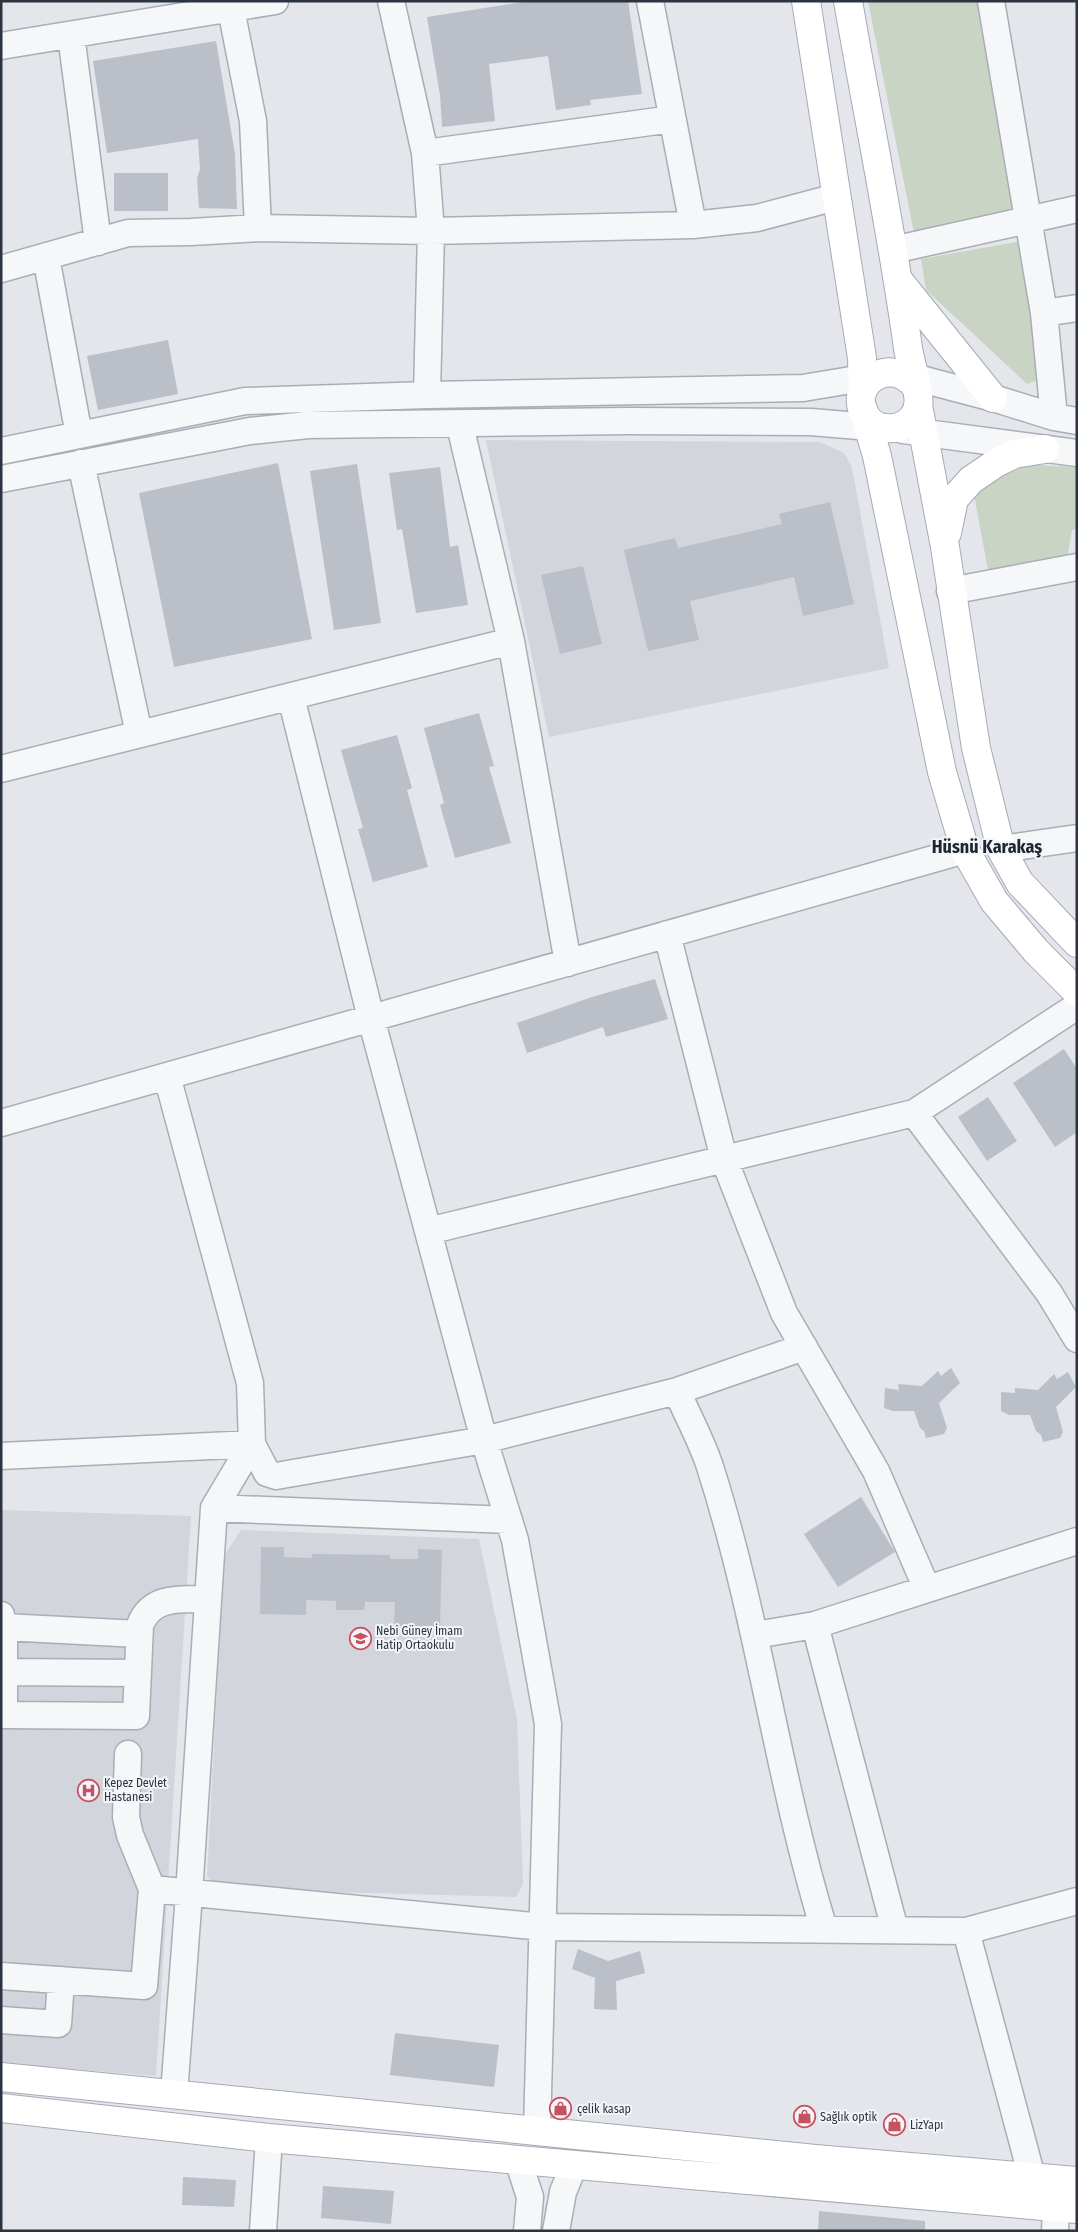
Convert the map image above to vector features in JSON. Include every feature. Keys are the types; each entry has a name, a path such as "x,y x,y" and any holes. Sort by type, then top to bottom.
{"main road":[{"path":"806,1 862,358 872,405 877,456 942,772 965,850 994,901 1036,951 1077,992"},
{"path":"848,1 899,281 915,395 945,547 950,591 976,748 1001,849 1020,883 1077,944"},
{"path":"899,281 993,398"},
{"path":"893,372 915,395 915,414 909,422 872,405 893,372"},
{"path":"945,547 948,520 954,499 971,480 996,463 1014,454 1045,449"},
{"path":"1,2077 815,2159 1077,2181"},
{"path":"1,2108 269,2138 574,2165 1063,2215"}],"street":[{"path":"1,46 275,1"},
{"path":"391,1 425,153 430,231 427,395"},
{"path":"650,1 693,225"},
{"path":"915,395 993,398 1066,419 1044,313 991,1"},
{"path":"230,9 253,121 258,228"},
{"path":"71,35 98,242"},
{"path":"425,153 672,119"},
{"path":"1,269 46,258 128,233 258,228 430,231 693,225 757,218 836,197"},
{"path":"892,250 1077,209"},
{"path":"46,258 79,435"},
{"path":"1044,313 1077,308"},
{"path":"1,451 245,401 427,395 803,388 872,405"},
{"path":"915,395 1045,449 1077,453"},
{"path":"1,479 250,431 308,425 791,422 872,405"},
{"path":"462,434 511,642 568,962"},
{"path":"81,464 139,734"},
{"path":"950,591 1076,574"},
{"path":"1,769 511,642"},
{"path":"291,696 371,1018 484,1440 515,1540 548,1724 537,2131"},
{"path":"1001,849 1077,838"},
{"path":"1,1123 965,850"},
{"path":"667,934 724,1159 784,1313 876,1471 927,1588"},
{"path":"428,1231 914,1114 1077,1006"},
{"path":"166,1076 250,1383 252,1444 267,1473 276,1476 484,1440 677,1390 804,1346"},
{"path":"914,1114 1049,1293 1077,1340"},
{"path":"677,1390 711,1469 755,1635 809,1880 824,1930"},
{"path":"1,1456 252,1444"},
{"path":"174,2094 189,1894 206,1599 214,1508 252,1444"},
{"path":"214,1508 509,1520"},
{"path":"755,1635 815,1625 1077,1541"},
{"path":"139,1634 3,1621 4,1715 136,1716 139,1634 143,1617 155,1605 173,1599 206,1599"},
{"path":"815,1625 895,1930"},
{"path":"4,1672 138,1673"},
{"path":"1,1976 144,1986 152,1888 130,1835 126,1817 128,1754"},
{"path":"152,1888 189,1894 543,1926 824,1930 966,1931 1077,1901"},
{"path":"966,1931 1032,2177"},
{"path":"1,2020 58,2024 61,1980"},
{"path":"263,2231 269,2138"},
{"path":"518,2160 530,2197 527,2231"},
{"path":"556,2231 563,2192 574,2165"}],"shaded area":[{"path":"486,440 820,442 844,453 852,468 889,668 549,737"},
{"name":"Kepez Devlet Hastanesi","path":"1,1510 191,1516 156,2076 1,2063"},
{"name":"Nebi Güney İmam Hatip Ortaokulu","path":"241,1530 479,1539 517,1719 523,1884 516,1897 216,1889 207,1876 224,1556"}],"green space":[{"path":"868,1 980,1 1019,213 914,233"},
{"path":"1022,241 1043,378 1027,384 926,290 921,259"},
{"path":"1015,464 1077,467 1077,529 1072,530 1066,564 989,575 974,495"}],"building":[{"path":"530,1 628,1 642,94 590,100 591,105 556,110 548,56 489,64 495,121 442,127 440,95 427,17"},
{"path":"216,41 235,154 237,209 199,208 197,178 200,169 198,139 107,153 93,61"},
{"path":"114,173 168,173 168,211 114,211"},
{"path":"168,340 178,394 98,410 87,356"},
{"path":"278,463 312,639 174,667 139,493"},
{"path":"357,464 381,623 334,630 310,471"},
{"path":"440,467 450,547 458,545 468,605 416,613 402,529 397,530 389,473"},
{"path":"830,502 854,604 803,616 794,577 690,601 699,640 648,651 624,550 675,538 678,548 782,524 779,514"},
{"path":"583,566 602,644 560,654 541,575"},
{"path":"479,713 494,766 489,767 511,843 455,858 440,805 444,803 424,728"},
{"path":"397,735 412,788 407,790 428,867 373,882 358,829 363,828 341,750"},
{"path":"655,979 668,1019 606,1037 603,1027 527,1053 517,1023 592,997"},
{"path":"1064,1049 1077,1069 1077,1132 1055,1147 1013,1083"},
{"path":"988,1097 1017,1141 987,1161 958,1117"},
{"path":"951,1368 960,1383 939,1403 947,1428 944,1434 926,1438 914,1411 893,1411 884,1408 885,1388 899,1390 898,1384 922,1386 938,1371 941,1376"},
{"path":"1068,1372 1076,1387 1056,1407 1063,1432 1060,1438 1043,1442 1041,1435 1036,1431 1030,1415 1009,1415 1001,1411 1001,1392 1015,1393 1015,1388 1038,1390 1054,1374 1057,1379"},
{"path":"861,1497 895,1552 838,1587 804,1534"},
{"path":"261,1547 284,1547 284,1557 312,1558 312,1554 390,1555 390,1559 418,1559 418,1549 442,1550 440,1626 394,1626 395,1602 365,1602 364,1610 336,1610 336,1601 306,1600 306,1615 260,1614"},
{"path":"578,1949 608,1961 640,1951 645,1973 616,1981 617,2010 594,2009 595,1978 572,1969"},
{"path":"395,2033 499,2045 494,2087 390,2075"},
{"path":"183,2177 236,2180 234,2207 182,2205"},
{"path":"323,2186 394,2191 391,2224 321,2218"},
{"path":"819,2211 925,2221 925,2231 818,2231"}],"place":[{"name":"Nebi Güney İmam Hatip Ortaokulu","path":"360,1638"},
{"name":"Kepez Devlet Hastanesi","path":"88,1790"},
{"name":"çelik kasap","path":"561,2109"},
{"name":"Sağlık optik","path":"804,2117"},
{"name":"LizYapı","path":"894,2125"}],"district":[{"name":"Hüsnü Karakaş","path":"987,847"}]}
